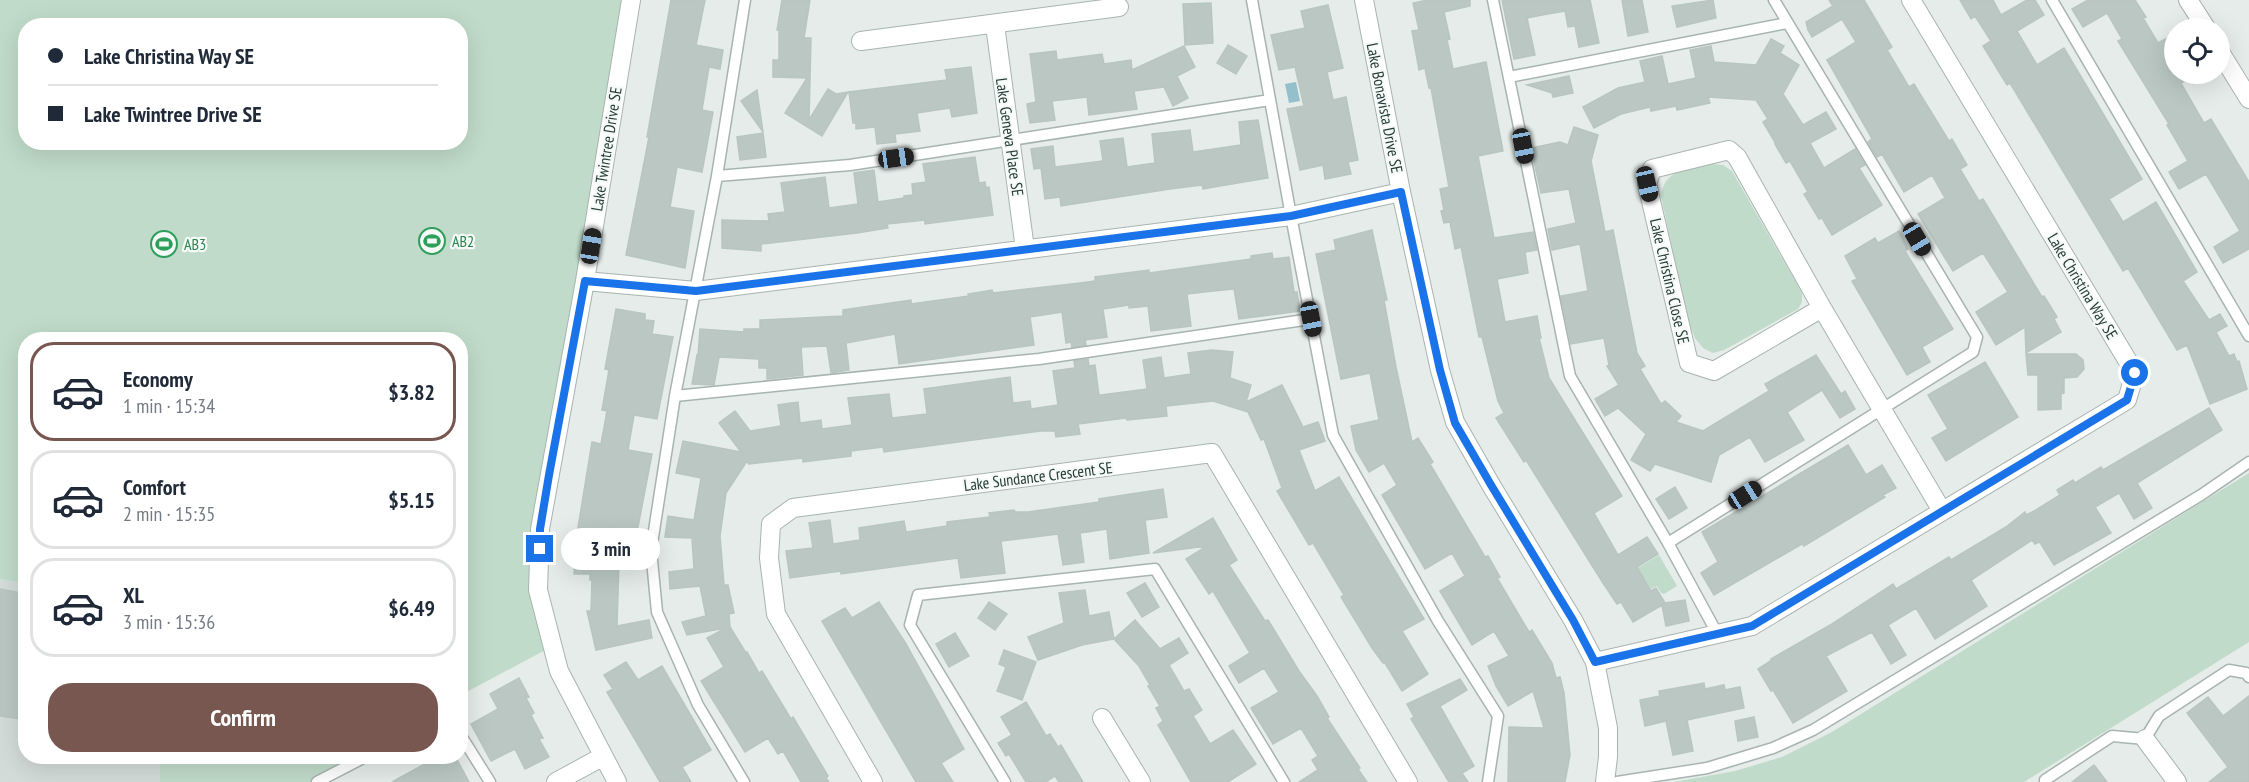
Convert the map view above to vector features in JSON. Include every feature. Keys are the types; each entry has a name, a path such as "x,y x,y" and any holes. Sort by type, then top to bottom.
{"street":[{"name":"Lake Twintree Drive SE","path":"616,782 559,671 538,590 540,529 585,281 631,0"},
{"name":"Lake Bonavista Drive SE","path":"1364,0 1401,192 1440,370 1455,423 1573,620 1595,662 1608,728 1605,782"},
{"name":"Lake Christina Way SE","path":"1595,662 1752,626 2127,400 2135,373 1911,0"},
{"path":"2188,0 2200,18"},
{"path":"861,41 1119,7"},
{"name":"Lake Geneva Place SE","path":"995,25 1025,249"},
{"path":"2230,68 2249,99"},
{"name":"Lake Christina Close SE","path":"1822,308 1714,371 1689,363 1647,184 1652,169 1729,150 1737,158 1881,410 1942,511"},
{"path":"585,281 696,291 1291,216 1401,192"},
{"name":"Lake Sundance Crescent SE","path":"873,782 776,615 769,558 771,524 793,508 1212,453 1408,782"},
{"path":"1102,718 1141,782"},
{"path":"2145,739 2177,782"},
{"path":"556,782 602,756"}],"lane":[{"path":"744,782 698,705 657,612 651,550 675,396 717,176 745,0"},
{"path":"1252,0 1333,435 1438,621 1498,716 1488,782"},
{"path":"1493,0 1570,376 1668,543 1718,635"},
{"path":"1668,543 1973,352 1977,337 1774,0"},
{"path":"2052,0 2249,336"},
{"path":"1509,77 1787,23"},
{"path":"717,176 850,165 1270,100"},
{"path":"675,396 1039,359 1311,319"},
{"path":"1617,782 1707,768 1773,748 1813,730 2201,495 2249,462"},
{"path":"1005,782 910,625 918,596 1155,569 1284,782"},
{"path":"2045,782 2112,736 2145,739 2158,716 2229,670 2246,673 2249,677"},
{"path":"468,747 490,782"},
{"path":"317,782 352,764"}],"shaded area":[{"path":"0,579 18,582 18,764 160,764 160,782 0,782"}],"green space":[{"path":"0,0 631,0 540,529 551,647 468,691 468,332 18,332 18,582 0,579"},
{"path":"1711,164 1723,165 1732,171 1802,293 1802,302 1798,309 1724,350 1713,353 1703,348 1695,338 1687,318 1661,196 1667,180 1679,171"},
{"path":"2249,473 2249,642 2024,782 1674,782 1735,771 1782,757 1832,732"},
{"path":"1659,555 1677,586 1664,594 1657,586 1651,589 1638,568"},
{"path":"160,764 352,764 317,782 160,782"}],"water":[{"path":"1296,82 1300,101 1289,103 1285,84"}],"building":[{"path":"671,0 705,0 696,45 723,50 720,69 709,67 702,110 713,112 702,172 677,167 670,207 694,211 685,268 626,255 649,137 647,137"},
{"path":"782,0 810,0 804,38 811,38 809,120 828,89 836,94 848,92 822,136 785,113 807,78 773,77 773,60 779,60 779,30 777,30"},
{"path":"1428,0 1470,0 1470,6 1444,12 1453,69 1486,62 1503,151 1478,156 1494,238 1533,232 1537,250 1525,252 1528,273 1497,279 1505,322 1537,316 1541,338 1539,338 1549,378 1622,496 1594,513 1618,555 1647,537 1658,554 1637,567 1651,591 1656,588 1665,603 1685,600 1689,621 1666,626 1662,605 1633,622 1621,602 1617,604 1526,460 1524,462 1496,418 1504,413 1498,401 1482,337 1479,337 1461,247 1455,249 1450,222 1444,223 1441,211 1444,210 1440,189 1449,187 1431,88 1429,88 1425,68 1419,70 1412,31 1419,30 1413,3"},
{"path":"1502,0 1590,0 1599,43 1579,47 1575,26 1568,27 1565,11 1542,15 1527,18 1535,55 1514,59"},
{"path":"1622,0 1642,0 1648,32 1628,36"},
{"path":"1713,0 1716,18 1677,27 1672,6"},
{"path":"1829,0 1864,0 1892,47 1887,50 1909,87 1914,84 1949,141 1952,139 1967,165 1960,169 1979,201 1983,199 2042,297 2044,296 2057,317 2054,319 2061,332 2026,353 2025,327 1996,345 1976,312 2008,292 1983,253 1953,271 1918,214 1945,198 1932,175 1904,192 1882,154 1877,157 1868,142 1872,139 1871,137 1827,60 1856,42 1842,19 1812,37 1808,30 1806,22 1833,6"},
{"path":"1960,0 1993,0 2001,15 2027,0 2035,0 2044,15 2017,31 2037,65 2064,48 2142,179 2109,199 2123,222 2156,202 2197,272 2183,281 2209,320 2220,314 2227,326 2216,332 2229,356 2234,354 2237,362 2239,361 2247,389 2210,404 2187,345 2177,350 2128,268 2123,271 2010,83 2007,85 1983,46 1991,41 1975,16 1971,19"},
{"path":"2088,0 2135,0 2158,43 2164,40 2164,84 2182,84 2204,123 2211,119 2249,182 2249,249 2223,263 2214,247 2240,231 2206,174 2179,189 2169,172 2188,161 2167,125 2169,124 2118,41 2122,39 2107,13 2083,27 2072,9"},
{"path":"1211,3 1213,43 1185,45 1183,4"},
{"path":"1328,5 1343,68 1327,72 1333,100 1346,97 1358,160 1348,162 1351,174 1325,179 1323,165 1300,170 1287,109 1304,106 1295,67 1279,70 1271,35 1305,28 1301,11"},
{"path":"1771,39 1784,46 1780,53 1799,65 1783,94 1803,125 1826,112 1836,129 1810,143 1824,168 1855,149 1865,165 1859,168 1882,205 1832,235 1804,194 1808,192 1790,161 1786,163 1775,144 1763,122 1768,119 1756,100 1708,97 1710,103 1677,110 1676,106 1651,111 1650,107 1621,114 1594,128 1583,107 1618,88 1645,82 1640,61 1662,56 1668,84 1696,78 1690,50 1711,46 1714,62 1756,65"},
{"path":"1228,45 1247,56 1236,74 1217,63"},
{"path":"1184,46 1195,67 1177,76 1188,98 1173,106 1164,87 1134,91 1137,109 1089,115 1087,97 1052,101 1055,120 1030,123 1027,104 1036,102 1030,54 1056,51 1057,60 1102,54 1104,64 1131,60 1132,70"},
{"path":"971,67 977,113 952,117 950,108 917,113 920,131 895,134 896,142 877,144 875,127 856,129 856,123 853,123 849,92 947,80 945,70"},
{"path":"1569,76 1573,93 1553,97 1552,93 1527,85"},
{"path":"757,90 763,132 741,101"},
{"path":"1258,120 1268,178 1203,189 1202,185 1170,189 1061,206 1060,197 1045,199 1041,168 1034,169 1031,149 1053,146 1055,167 1103,161 1100,141 1123,138 1127,167 1155,163 1152,134 1190,130 1193,152 1241,145 1239,122"},
{"path":"1574,127 1598,135 1591,161 1605,232 1613,230 1637,353 1645,366 1640,369 1661,404 1665,401 1681,416 1676,422 1703,431 1769,391 1765,384 1816,355 1841,394 1845,391 1855,409 1840,418 1822,390 1787,412 1804,440 1765,462 1750,437 1719,455 1711,482 1655,464 1650,471 1631,460 1646,434 1618,408 1605,416 1595,399 1619,385 1607,366 1609,365 1604,338 1571,344 1561,296 1588,291 1580,244 1552,250 1548,229 1576,223 1569,189 1541,193 1531,148 1560,142 1568,145"},
{"path":"763,133 766,157 740,160 737,137"},
{"path":"975,157 979,183 985,182 986,188 989,187 993,215 925,224 925,220 887,224 888,228 857,233 761,244 761,251 722,248 722,220 769,221 768,214 785,212 781,183 825,177 829,208 858,204 854,173 874,170 878,202 913,195 912,184 926,182 923,164"},
{"path":"1372,230 1387,300 1384,300 1396,367 1412,442 1418,438 1433,462 1430,464 1485,557 1488,556 1500,577 1497,578 1529,632 1532,630 1552,663 1556,678 1560,677 1564,693 1570,755 1565,782 1508,782 1509,727 1544,728 1533,691 1508,706 1488,666 1509,656 1494,631 1472,645 1440,591 1465,576 1452,553 1425,569 1382,495 1397,485 1384,463 1369,472 1356,450 1351,426 1379,420 1370,373 1341,379 1316,254 1336,250 1334,240"},
{"path":"1899,231 1908,249 1905,251 1953,329 1922,347 1930,362 1907,375 1852,281 1857,279 1845,256 1875,238 1878,243"},
{"path":"1272,253 1273,259 1289,257 1294,292 1297,292 1300,311 1239,319 1234,289 1187,294 1191,326 1151,331 1148,306 1129,308 1129,305 1103,309 1107,337 1085,340 1086,345 1072,347 1071,342 1066,343 1062,312 1030,317 1034,345 899,364 895,334 846,343 849,370 831,373 827,346 801,347 803,375 767,379 767,368 759,368 759,359 719,357 714,385 692,384 698,356 700,329 744,332 744,329 760,329 760,320 843,316 843,310 911,300 911,304 969,296 968,294 992,290 993,293 1080,283 1095,281 1095,277 1149,270 1149,273 1251,259 1251,256"},
{"path":"616,309 645,314 645,320 654,321 652,334 673,337 657,419 634,415 628,450 652,454 637,532 611,528 605,562 619,562 617,626 649,620 652,638 596,650 587,611 591,611 592,580 590,580 590,574 574,574 575,546 592,442 601,444 607,411 602,410 609,370 605,369"},
{"path":"1212,350 1233,352 1230,378 1251,385 1246,402 1282,385 1303,427 1318,422 1325,441 1299,450 1315,491 1339,477 1424,619 1402,631 1428,674 1402,691 1385,663 1372,648 1341,597 1344,595 1313,543 1309,545 1277,491 1282,488 1264,439 1261,440 1248,412 1213,401 1166,406 1167,416 1078,424 1080,434 1056,437 1055,431 1041,431 884,452 883,447 851,451 851,456 803,462 803,458 749,464 747,461 726,493 720,536 724,585 728,585 734,613 729,614 730,627 759,673 762,671 791,719 793,717 828,776 826,778 829,782 801,782 783,751 778,754 768,738 745,752 701,681 724,667 707,638 726,628 687,635 682,622 706,616 700,586 670,589 669,572 694,569 692,538 665,537 668,516 694,520 701,478 676,473 683,441 741,452 719,423 735,411 750,431 781,426 778,405 798,402 800,423 821,420 822,429 852,425 848,398 889,394 892,418 927,414 924,389 1010,377 1013,403 1030,401 1031,409 1058,405 1053,371 1075,368 1074,361 1088,359 1089,366 1095,365 1099,395 1101,395 1147,389 1143,360 1161,357 1164,378 1191,374 1188,353"},
{"path":"2026,354 2076,354 2083,360 2084,369 2077,377 2064,378 2061,409 2038,410 2038,375 2028,375"},
{"path":"1985,362 2018,417 1946,461 1932,438 1948,429 1928,395"},
{"path":"2209,408 2222,430 2137,483 2152,508 2134,519 2119,493 2095,507 2111,533 2054,565 2041,544 2039,542 2035,544 2032,540 1971,580 1987,606 1935,639 1916,608 1888,625 1906,655 1891,664 1872,632 1826,656 1847,691 1793,723 1758,669 1771,659 1832,624 1893,584 1896,589 1949,557 1951,560 2006,527 2025,512 2026,515 2036,510 2060,495 2057,490 2073,480 2075,483 2101,467 2103,470"},
{"path":"1848,445 1866,475 1882,465 1896,488 1804,546 1802,544 1714,595 1701,573 1718,562 1702,532"},
{"path":"1675,487 1687,508 1669,519 1656,499"},
{"path":"1163,489 1167,517 1145,520 1149,553 1110,559 1107,529 1080,533 1084,562 1063,565 1058,534 1001,541 1005,573 961,578 958,558 841,574 841,571 790,578 786,551 813,548 809,523 830,520 833,544 860,540 859,528 904,521 906,532 947,526 947,522 990,517 989,513 1014,510 1015,512 1028,512 1099,502 1099,499"},
{"path":"1213,518 1237,560 1229,565 1317,696 1329,717 1327,718 1367,782 1299,782 1318,770 1312,760 1318,756 1301,728 1273,744 1251,708 1279,692 1264,668 1239,683 1229,666 1250,653 1213,591 1209,594 1186,559 1207,546 1153,553"},
{"path":"1145,583 1159,607 1142,617 1127,593"},
{"path":"0,589 18,592 18,719 0,716"},
{"path":"1085,590 1089,616 1109,612 1114,639 1082,645 1038,660 1028,637 1064,623 1059,593"},
{"path":"879,602 906,644 964,749 941,763 953,782 916,782 822,621 845,608 852,618"},
{"path":"989,602 1007,614 995,630 978,618"},
{"path":"1135,620 1160,649 1179,638 1188,653 1169,665 1184,691 1189,689 1202,710 1193,716 1210,744 1233,730 1256,764 1228,782 1191,782 1158,725 1163,721 1156,708 1160,706 1148,686 1150,685 1139,666 1114,639"},
{"path":"955,633 969,656 949,667 936,644"},
{"path":"1004,650 1036,662 1022,700 997,691 1006,667 999,664"},
{"path":"626,662 638,680 662,666 711,750 682,767 691,782 660,782 607,692 613,689 604,675"},
{"path":"519,678 529,697 526,698 534,713 531,715 543,738 539,739 549,757 525,769 515,749 491,761 471,724 498,709 490,694"},
{"path":"1460,679 1467,690 1440,706 1474,766 1462,773 1468,782 1449,782 1411,719 1414,717 1407,704"},
{"path":"1704,683 1705,689 1724,685 1725,690 1740,687 1744,708 1687,720 1693,751 1673,755 1666,721 1645,726 1640,700 1660,696 1659,691"},
{"path":"2249,696 2249,782 2209,782 2228,767 2187,713 2208,697 2223,716"},
{"path":"1026,702 1046,736 1050,734 1058,747 1061,745 1083,782 1059,782 1055,776 1046,782 1026,782 1009,754 1006,756 998,743 1012,735 1001,717"},
{"path":"1754,717 1758,737 1738,741 1735,721"},
{"path":"425,764 459,764 469,782 392,782"},
{"path":"2094,765 2107,782 2072,782"}],"place":[{"name":"AB2","path":"432,241"},
{"name":"AB3","path":"164,244"}],"route":[{"path":"540,549 540,529 549,475 585,281 696,291 1291,216 1401,192 1440,370 1455,423 1573,620 1595,662 1752,626 2127,400 2135,373"}]}
